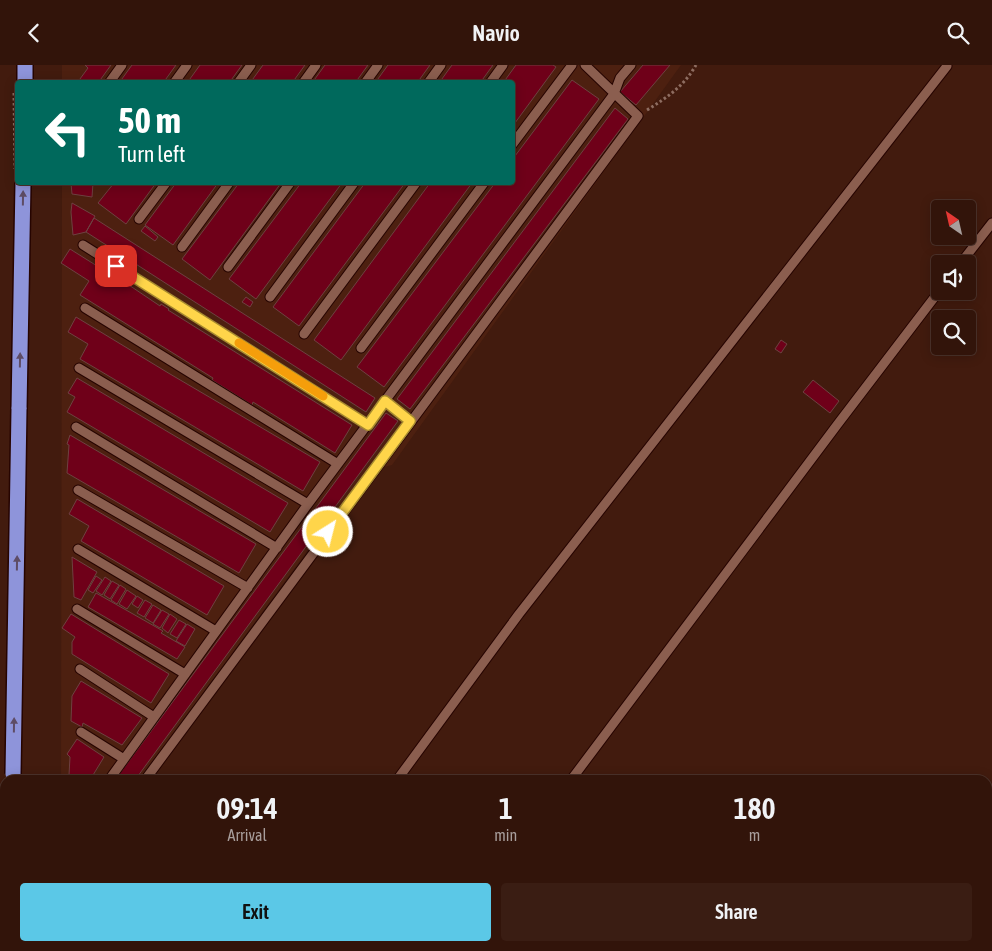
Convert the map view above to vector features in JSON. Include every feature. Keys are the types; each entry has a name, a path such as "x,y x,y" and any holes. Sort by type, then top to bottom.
{"highway":[{"path":"25,65 25,80"},
{"path":"14,775 23,185"}],"lane":[{"path":"111,80 122,65"},
{"path":"176,80 187,65"},
{"path":"240,80 251,65"},
{"path":"305,80 316,65"},
{"path":"367,80 378,65"},
{"path":"430,80 441,65"},
{"path":"492,80 503,65"},
{"path":"515,141 572,65"},
{"path":"148,775 638,115 585,65"},
{"path":"113,775 308,504 614,94 620,78 631,65"},
{"path":"402,775 520,614 947,66"},
{"path":"139,219 164,185"},
{"path":"182,247 228,185"},
{"path":"228,267 289,185"},
{"path":"270,297 353,185"},
{"path":"304,334 415,185"},
{"path":"361,348 483,185"},
{"path":"967,255 992,223"},
{"path":"83,245 368,425"},
{"path":"576,775 837,425 933,300"},
{"path":"84,308 338,464"},
{"path":"79,368 308,504"},
{"path":"385,401 410,421"},
{"path":"76,427 277,548"},
{"path":"78,490 248,588"},
{"path":"78,549 216,631"},
{"path":"77,609 185,674"},
{"path":"80,669 154,717"},
{"path":"81,733 124,759"}],"path":[{"path":"638,115 664,99 688,79 696,65"}],"shaded area":[{"path":"62,65 681,65 392,465 365,472 143,775 61,775 62,185 515,185 515,80 62,80"}],"building":[{"path":"85,65 111,65 100,80 79,80 88,68"},
{"path":"132,65 176,65 165,80 121,80"},
{"path":"200,65 242,65 231,80 189,80"},
{"path":"263,65 305,65 294,80 252,80"},
{"path":"325,65 368,65 357,80 314,80"},
{"path":"388,65 430,65 419,80 377,80"},
{"path":"452,65 493,65 482,80 441,80"},
{"path":"516,65 553,65 556,67 515,123 515,80 505,80"},
{"path":"643,65 670,65 636,105 620,92"},
{"path":"572,80 599,99 384,387 357,367 494,185 515,185 515,156"},
{"path":"615,108 628,119 410,409 397,399"},
{"path":"71,185 93,185 92,197 72,194"},
{"path":"112,185 155,185 126,224 98,203"},
{"path":"175,185 217,185 173,245 145,225"},
{"path":"238,185 280,185 210,280 182,259"},
{"path":"300,185 341,185 256,299 229,279"},
{"path":"364,185 404,185 299,326 273,307"},
{"path":"429,185 471,185 341,360 314,340"},
{"path":"72,203 95,216 86,232 73,235"},
{"path":"94,218 375,398 366,412 86,232"},
{"path":"145,226 158,237 155,241 141,231"},
{"path":"70,249 114,275 160,306 161,304 352,425 335,453 253,402 252,405 212,380 213,378 80,295 89,281 61,263"},
{"path":"246,297 253,302 250,307 242,302"},
{"path":"76,317 320,462 303,491 80,359 88,344 68,332"},
{"path":"781,340 787,344 781,353 775,349"},
{"path":"77,378 288,503 270,532 67,412 75,397 68,393"},
{"path":"813,380 839,401 830,413 803,392"},
{"path":"386,413 398,421 139,775 119,775"},
{"path":"70,435 256,544 239,573 67,473 69,445 67,444"},
{"path":"77,499 224,586 207,615 81,541 89,526 69,514"},
{"path":"72,557 97,572 81,600 74,597"},
{"path":"96,576 102,580 93,593 88,590"},
{"path":"105,577 111,581 102,595 96,591"},
{"path":"112,581 119,585 110,599 104,595"},
{"path":"120,585 126,589 117,604 111,600"},
{"path":"127,590 136,596 127,609 119,604"},
{"path":"96,593 163,631 161,633 185,647 177,659 88,607"},
{"path":"137,596 143,600 138,608 132,604"},
{"path":"145,600 152,604 144,617 137,613"},
{"path":"153,605 161,610 153,623 145,618"},
{"path":"162,610 169,614 160,628 153,624"},
{"path":"71,614 169,674 151,703 72,654 72,642 75,637 62,628"},
{"path":"170,614 177,619 168,633 162,628"},
{"path":"179,620 186,624 177,638 170,634"},
{"path":"187,624 195,629 185,646 176,641"},
{"path":"81,681 142,718 122,745 83,723 82,727 71,721 72,696"},
{"path":"77,739 104,757 93,775 69,775 70,757 67,754"}],"slow traffic":[{"path":"239,343 323,396"}],"route":[{"path":"116,266 368,425 385,401 410,421 328,532"}]}
